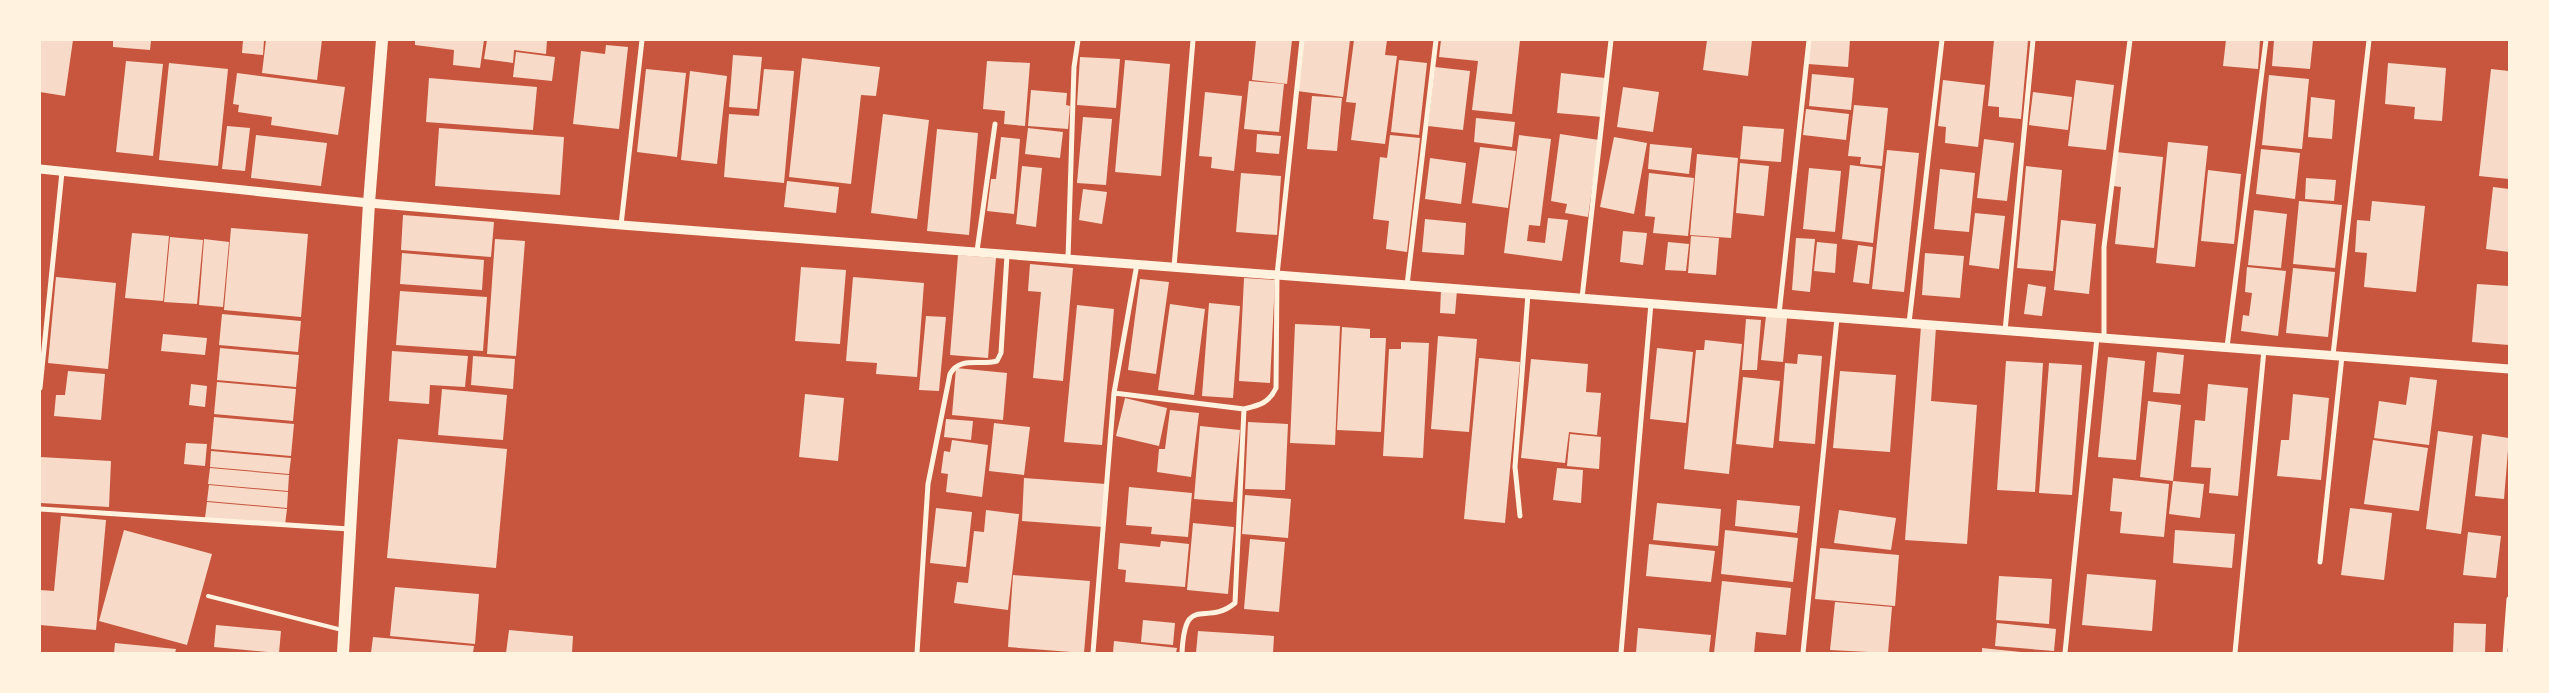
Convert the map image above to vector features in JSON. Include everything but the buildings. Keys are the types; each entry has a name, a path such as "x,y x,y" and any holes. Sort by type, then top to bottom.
{"main road":[{"path":"343,653 369,203 382,40"}],"street":[{"path":"621,225 642,40"},
{"path":"1068,259 1074,67 1078,40"},
{"path":"1174,267 1193,40"},
{"path":"1114,393 1244,409 1262,405 1272,398 1276,388 1277,275 1302,40"},
{"path":"1407,285 1436,40"},
{"path":"1582,298 1611,40"},
{"path":"1779,314 1809,40"},
{"path":"1909,323 1942,40"},
{"path":"2005,331 2033,40"},
{"path":"2065,653 2100,338 2104,247 2130,40"},
{"path":"2227,347 2266,40"},
{"path":"2320,562 2369,40"},
{"path":"977,251 995,124"},
{"path":"40,169 369,203 621,225 2509,369"},
{"path":"40,388 62,172"},
{"path":"917,653 928,484 950,374 954,367 961,362 990,363 997,361 1001,353 1007,255"},
{"path":"1093,653 1114,393 1137,264"},
{"path":"1520,516 1515,467 1528,294"},
{"path":"1621,653 1651,303"},
{"path":"1802,653 1836,318"},
{"path":"2235,653 2264,350"},
{"path":"1182,653 1184,631 1187,621 1193,615 1227,609 1235,603 1244,409"},
{"path":"40,509 350,529"},
{"path":"2505,653 2509,599"}],"lane":[{"path":"208,596 344,631"}]}
